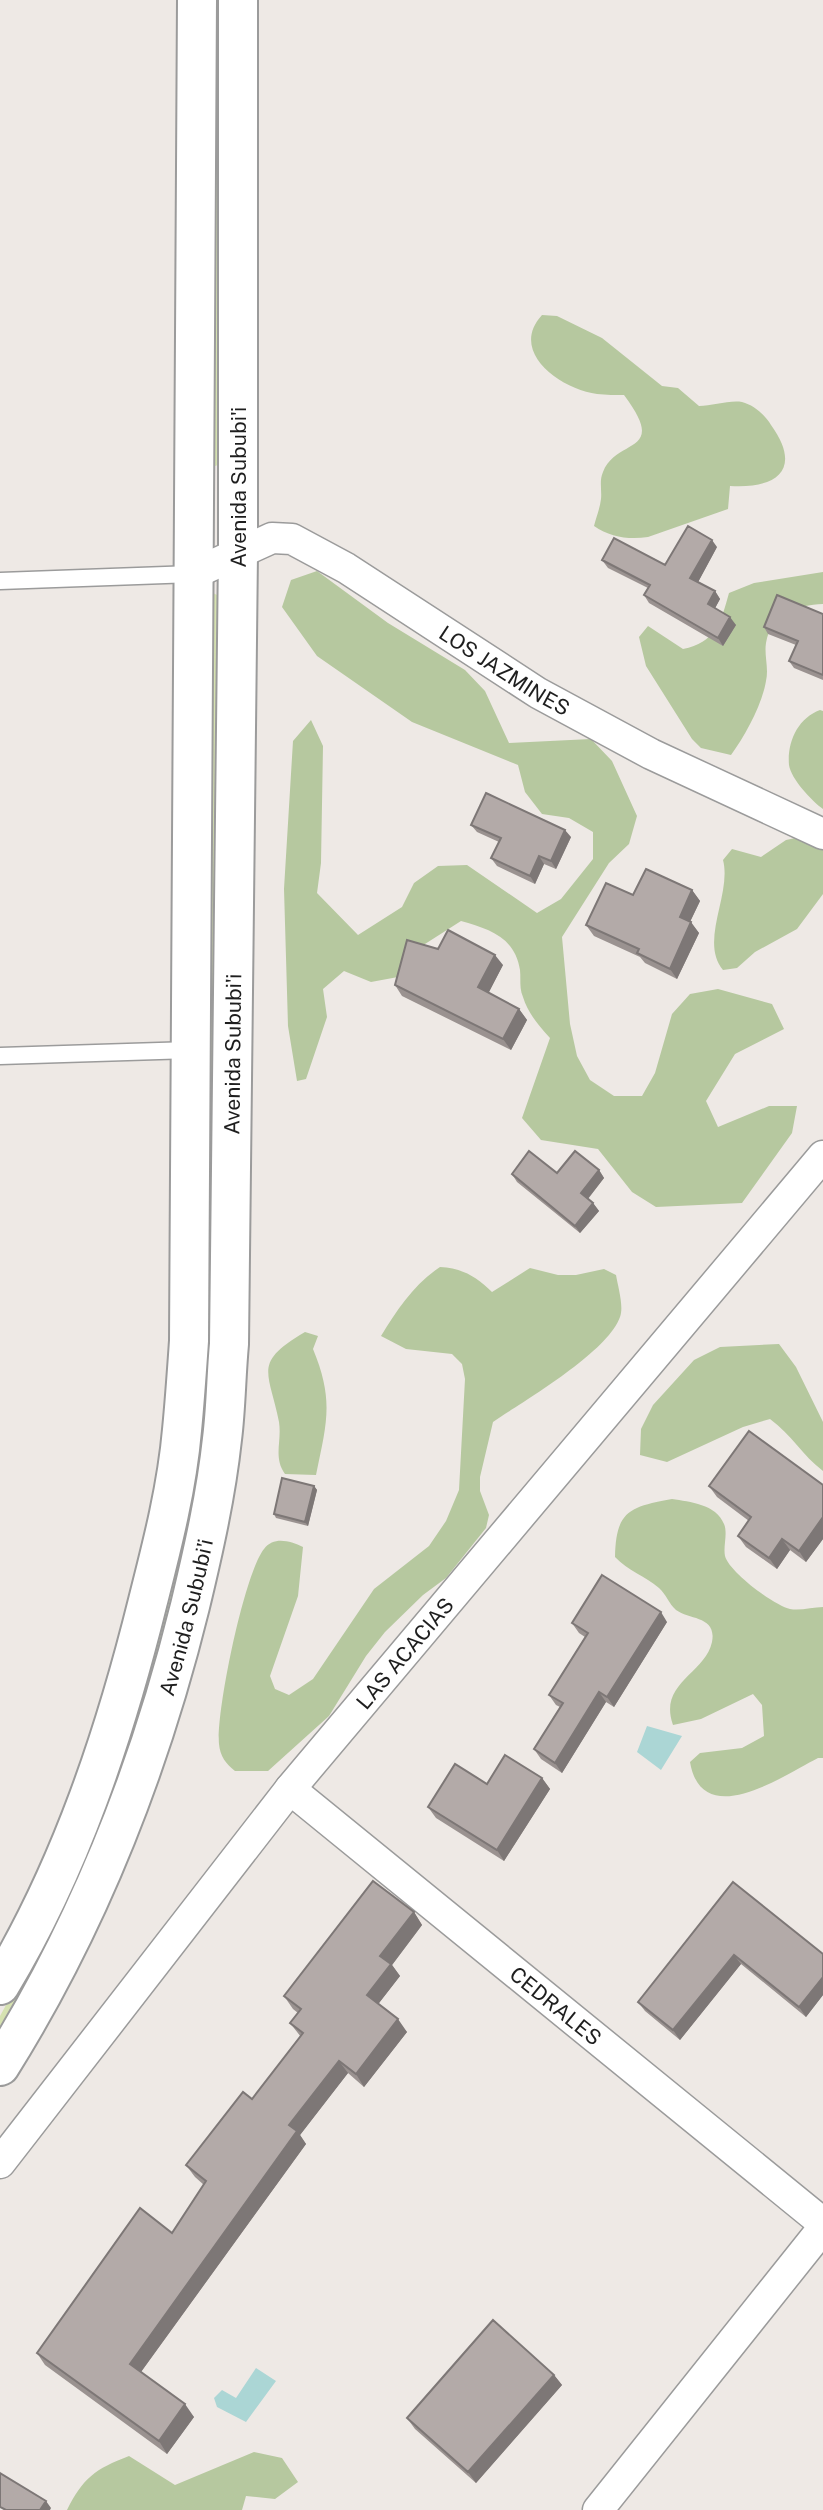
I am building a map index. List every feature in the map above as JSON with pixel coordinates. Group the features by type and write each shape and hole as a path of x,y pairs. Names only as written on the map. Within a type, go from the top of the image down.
{"street":[{"name":"Avenida Sububi'i","path":"0,1985 66,1854 97,1779 132,1665 163,1544 182,1432 189,1340 197,0"},
{"name":"Avenida Sububi'i","path":"0,2066 68,1943 134,1795 174,1670 203,1552 222,1440 229,1344 238,552 239,0"},
{"name":"LOS JAZMINES","path":"192,574 272,538 292,539 312,549 538,693 651,754 823,834"},
{"name":"LAS ACACIAS","path":"0,2163 290,1789 823,1156"},
{"name":"CEDRALES","path":"290,1789 823,2226 598,2510"}],"lane":[{"path":"0,580 192,574"},
{"path":"0,1056 191,1050"}],"green space":[{"path":"211,0 220,0 218,465 212,467"},
{"path":"542,315 557,316 602,338 662,386 678,388 699,406 742,402 755,408 769,421 780,440 785,454 780,473 761,484 730,486 728,509 648,537 620,537 594,526 603,472 610,461 636,443 641,437 642,427 624,395 583,391 555,377 543,366 535,355 531,342 533,329"},
{"path":"317,571 388,623 465,670 485,691 509,743 591,739 612,761 637,816 629,844 609,863 562,937 570,1024 577,1056 590,1080 614,1096 642,1096 655,1073 672,1014 690,994 718,989 772,1004 784,1029 735,1054 706,1101 718,1127 769,1106 797,1106 792,1133 742,1203 656,1207 632,1192 598,1149 541,1140 522,1118 550,1038 525,1003 517,959 507,942 491,931 461,921 414,951 398,977 371,982 344,971 323,989 327,1017 306,1079 297,1081 288,1026 284,889 293,741 311,720 323,746 321,863 317,893 358,935 402,907 414,883 438,866 467,865 537,913 561,899 593,859 593,832 569,818 542,814 525,792 518,765 412,722 317,656 282,607 291,580"},
{"path":"823,572 823,604 795,609 773,624 766,643 767,671 761,700 731,755 701,748 692,739 646,666 639,637 648,626 683,649 694,646 703,642 715,630 729,593 754,583"},
{"path":"211,592 217,595 212,1343 204,1438 186,1549 155,1677 89,1866 0,2034 0,2016 16,1987 177,1547"},
{"path":"820,710 823,711 823,809 798,783 789,765 790,748 796,732 806,719"},
{"path":"800,837 823,848 823,894 797,929 755,952 737,968 723,970 716,958 714,945 725,873 723,860 732,849 761,857 786,840"},
{"path":"440,1267 469,1274 492,1292 530,1268 558,1275 576,1275 604,1269 616,1275 621,1302 620,1317 612,1331 583,1360 493,1422 480,1477 480,1491 489,1515 486,1528 446,1578 423,1595 385,1632 366,1656 329,1716 268,1771 235,1771 224,1759 219,1744 222,1704 240,1613 256,1563 264,1549 277,1541 303,1547 298,1596 270,1676 275,1689 289,1695 313,1679 374,1589 429,1546 446,1521 459,1490 465,1379 462,1364 452,1354 406,1349 381,1336 414,1289"},
{"path":"305,1332 318,1336 313,1349 326,1397 325,1425 316,1475 285,1474 281,1468 280,1429 268,1369 277,1352"},
{"path":"779,1344 796,1367 823,1422 823,1471 770,1419 743,1427 667,1462 640,1455 641,1429 653,1405 694,1360 720,1347"},
{"path":"672,1499 702,1505 720,1517 725,1528 725,1556 728,1563 764,1595 790,1609 823,1607 823,1758 745,1793 727,1796 710,1793 698,1783 690,1762 700,1753 742,1748 764,1736 762,1705 753,1694 701,1719 673,1725 670,1711 672,1699 684,1680 708,1653 712,1642 710,1627 701,1620 676,1610 659,1588 615,1557 618,1530 628,1514 645,1505"},
{"path":"254,2452 282,2458 298,2482 275,2499 246,2496 242,2510 67,2510 91,2476 107,2465 129,2456 175,2485"}],"water":[{"path":"647,1726 682,1736 661,1770 637,1752"},
{"path":"256,2368 276,2381 246,2422 217,2407 214,2398 222,2390 236,2398"}],"building":[{"path":"688,526 712,540 690,578 715,591 708,604 730,617 718,638 644,595 650,585 602,560 614,538 665,565"},
{"path":"777,595 823,614 823,675 789,661 798,641 764,627"},
{"path":"486,793 565,830 551,861 539,856 530,876 491,858 501,838 471,825"},
{"path":"646,869 692,890 680,917 691,922 670,969 637,953 639,949 586,925 606,883 633,895"},
{"path":"448,930 495,955 478,987 519,1009 503,1039 395,985 407,940 438,949"},
{"path":"529,1151 557,1173 575,1151 599,1170 581,1193 593,1203 575,1226 512,1174"},
{"path":"749,1431 823,1485 823,1517 799,1551 782,1539 769,1558 738,1536 751,1517 709,1486"},
{"path":"282,1478 314,1486 305,1522 274,1514"},
{"path":"602,1575 661,1612 607,1697 599,1692 555,1763 534,1749 563,1703 549,1695 588,1633 572,1623"},
{"path":"505,1755 542,1778 497,1850 428,1807 455,1764 487,1784"},
{"path":"373,1881 414,1912 380,1956 391,1964 367,1995 398,2019 356,2074 339,2061 289,2125 297,2131 130,2364 185,2404 159,2441 37,2353 140,2208 172,2233 206,2181 186,2165 243,2092 252,2099 303,2033 290,2023 301,2009 284,1996"},
{"path":"733,1882 823,1954 823,1977 799,2007 734,1955 673,2030 638,2002"},
{"path":"493,2320 554,2375 468,2472 407,2418"},
{"path":"0,2473 46,2501 40,2510 6,2510 0,2507"}]}
